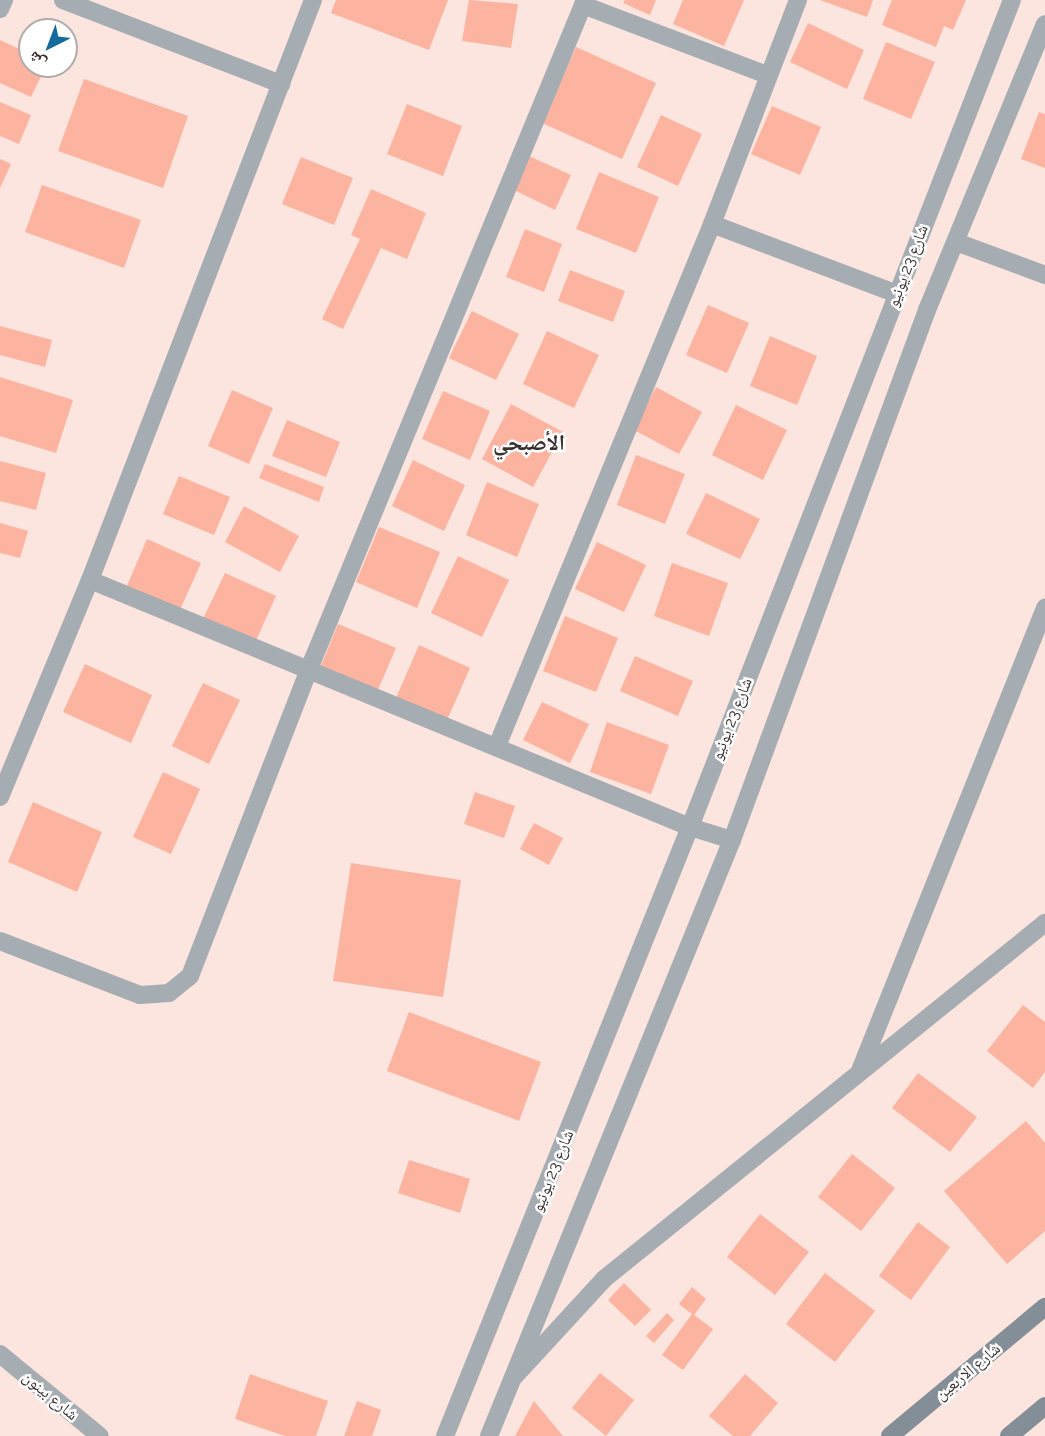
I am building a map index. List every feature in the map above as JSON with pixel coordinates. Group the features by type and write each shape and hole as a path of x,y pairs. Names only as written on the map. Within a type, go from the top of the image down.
{"main road":[{"name":"شارع الاربعين","path":"890,1436 1045,1307"},
{"path":"1009,1436 1045,1406"}],"street":[{"path":"0,9 4,0"},
{"path":"63,0 281,84"},
{"path":"0,798 90,580 313,0"},
{"path":"497,746 712,224 767,75 798,0"},
{"name":"شارع 23 يونيو","path":"445,1436 690,827 1012,0"},
{"path":"0,940 140,995 169,993 190,976 309,669 584,3 767,75"},
{"name":"شارع 23 يونيو","path":"489,1436 509,1382 732,840 927,310 1045,24"},
{"path":"712,224 897,294"},
{"path":"956,242 1045,275"},
{"path":"90,580 690,827 732,840"},
{"path":"861,1070 1045,606"},
{"path":"509,1382 604,1279 1045,923"},
{"name":"شارع بينون","path":"0,1354 100,1436"}],"building":[{"path":"336,0 448,0 429,50 331,13"},
{"path":"469,0 518,4 511,48 462,41"},
{"path":"625,0 656,0 650,15 623,3"},
{"path":"683,0 744,0 724,46 673,24"},
{"path":"820,0 873,0 867,17"},
{"path":"892,0 966,0 953,30 944,26 936,47 882,25"},
{"path":"808,23 864,50 847,89 790,62"},
{"path":"0,40 18,48 18,78 40,78 31,97 0,83"},
{"path":"886,42 935,62 911,119 863,99"},
{"path":"576,47 656,83 622,159 542,123"},
{"path":"84,79 188,116 163,188 58,151"},
{"path":"0,102 31,115 19,144 0,136"},
{"path":"407,104 462,126 443,176 387,154"},
{"path":"772,106 821,127 800,175 751,154"},
{"path":"1039,112 1045,114 1045,168 1021,159"},
{"path":"661,115 702,134 678,186 637,167"},
{"path":"529,156 571,175 555,210 514,190"},
{"path":"301,157 353,178 334,225 282,204"},
{"path":"0,159 11,164 0,188"},
{"path":"599,172 659,197 636,253 576,229"},
{"path":"42,185 141,220 124,268 25,232"},
{"path":"371,189 426,213 407,259 381,248 343,329 322,319 360,239 351,235"},
{"path":"525,229 562,244 544,292 506,277"},
{"path":"570,270 625,291 613,322 558,301"},
{"path":"708,305 749,323 727,373 686,355"},
{"path":"472,311 519,334 496,380 449,358"},
{"path":"0,326 52,340 45,367 0,355"},
{"path":"547,331 599,355 574,408 523,384"},
{"path":"770,336 817,356 797,405 750,386"},
{"path":"0,377 73,400 56,453 0,436"},
{"path":"656,387 702,412 679,454 634,430"},
{"path":"232,390 273,408 249,464 208,446"},
{"path":"443,391 490,411 470,460 422,439"},
{"path":"511,404 563,432 533,487 482,459"},
{"path":"736,405 787,430 763,480 712,455"},
{"path":"287,420 340,442 326,477 272,456"},
{"path":"636,455 685,474 665,524 617,505"},
{"path":"413,460 465,485 444,531 392,506"},
{"path":"0,461 46,473 36,510 0,501"},
{"path":"265,464 324,487 319,502 259,478"},
{"path":"179,476 230,497 214,535 163,514"},
{"path":"487,482 539,504 517,557 466,535"},
{"path":"706,493 760,519 740,559 686,534"},
{"path":"244,506 299,536 280,572 225,542"},
{"path":"0,523 28,531 20,558 0,553"},
{"path":"379,527 440,552 417,608 356,582"},
{"path":"147,539 201,563 179,612 126,588"},
{"path":"597,542 646,565 624,612 575,589"},
{"path":"458,556 509,580 482,637 431,613"},
{"path":"672,563 728,583 709,636 654,616"},
{"path":"225,573 276,596 254,645 202,621"},
{"path":"565,616 618,638 596,692 543,671"},
{"path":"338,624 396,648 377,692 320,668"},
{"path":"419,645 470,668 447,720 396,698"},
{"path":"635,656 693,681 678,716 620,691"},
{"path":"85,664 152,695 131,743 63,712"},
{"path":"203,683 240,700 209,764 172,746"},
{"path":"542,702 589,724 570,763 523,740"},
{"path":"607,722 669,745 651,794 590,772"},
{"path":"163,772 200,789 171,854 133,837"},
{"path":"475,792 515,806 504,838 464,824"},
{"path":"33,802 102,832 77,892 8,862"},
{"path":"534,823 563,838 549,865 520,849"},
{"path":"351,863 461,880 443,997 333,981"},
{"path":"1023,1005 1045,1022 1045,1072 1033,1088 987,1051"},
{"path":"409,1012 541,1062 519,1121 387,1071"},
{"path":"918,1073 977,1117 950,1152 892,1108"},
{"path":"1026,1121 1045,1143 1045,1231 1007,1264 944,1191"},
{"path":"852,1154 895,1188 861,1231 818,1197"},
{"path":"409,1160 470,1179 460,1213 398,1193"},
{"path":"760,1214 809,1252 775,1295 727,1257"},
{"path":"918,1222 950,1247 911,1300 879,1276"},
{"path":"825,1273 875,1311 835,1362 786,1324"},
{"path":"624,1283 651,1310 635,1326 608,1300"},
{"path":"692,1287 706,1299 694,1315 713,1329 683,1370 662,1355 692,1314 679,1304"},
{"path":"667,1313 674,1320 654,1343 646,1336"},
{"path":"600,1373 634,1400 606,1436 572,1408"},
{"path":"250,1374 328,1401 316,1436 285,1436 235,1419"},
{"path":"745,1374 778,1403 750,1436 733,1436 709,1416"},
{"path":"357,1401 381,1410 372,1436 344,1436"},
{"path":"534,1401 563,1436 515,1436"}],"district":[{"name":"الأصبحي","path":"529,443"}]}
